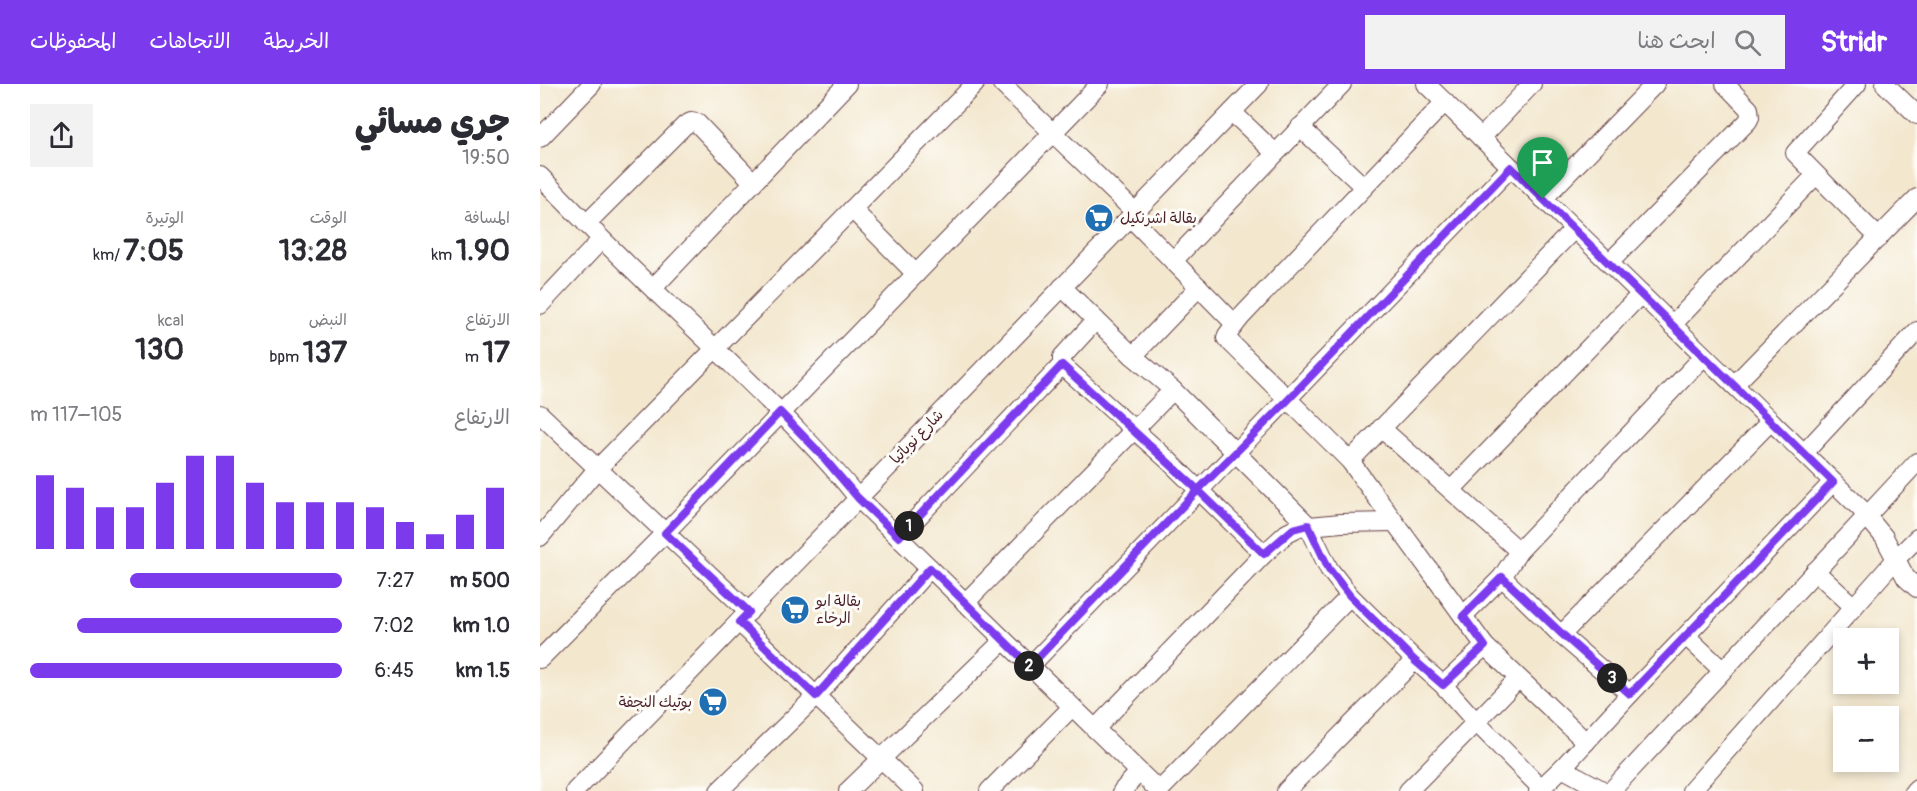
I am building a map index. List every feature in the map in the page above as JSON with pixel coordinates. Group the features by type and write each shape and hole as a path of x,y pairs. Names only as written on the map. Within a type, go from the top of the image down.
{"street":[{"path":"540,138 592,84"},
{"path":"652,288 847,84"},
{"path":"540,537 597,469 975,84"},
{"path":"1002,84 1132,214 1173,261 1235,324"},
{"path":"540,659 1100,84"},
{"name":"شارع نوباتيا","path":"575,791 1259,84"},
{"path":"1173,261 1342,84"},
{"path":"1426,84 1867,516 1884,537 1906,578 1917,588"},
{"path":"1481,138 1532,84"},
{"path":"1543,199 1655,84"},
{"path":"1609,263 1750,117 1749,109 1725,84"},
{"path":"1857,84 1795,153 1797,158 1879,238"},
{"path":"1886,84 1917,115"},
{"path":"1444,102 1235,324 1227,334 1228,341 1350,462 1485,646 1586,742"},
{"path":"1232,112 1275,153"},
{"path":"586,224 685,125 691,122 697,123 753,182"},
{"path":"1300,127 1364,187"},
{"path":"1030,666 1511,167"},
{"path":"540,176 601,240 780,412 818,451 858,498 1159,791 1350,596"},
{"path":"1672,325 1815,176"},
{"path":"1734,385 1917,198"},
{"path":"852,209 915,274"},
{"path":"1350,462 1574,229"},
{"path":"540,306 601,240"},
{"path":"1062,287 1133,356 1173,390 1308,525 1329,569 1350,596 1414,660 1443,685 1540,789 1833,482"},
{"path":"1133,356 1199,287"},
{"path":"1451,490 1641,294"},
{"path":"899,537 1062,365 1062,357 1096,320"},
{"path":"1804,453 1917,331"},
{"path":"1463,616 1502,577 1519,551 1704,356"},
{"path":"1062,365 1135,430 1264,554"},
{"path":"965,603 1173,390"},
{"path":"540,414 665,533 816,696 915,791"},
{"path":"1562,634 1771,421"},
{"path":"1381,428 1519,551"},
{"path":"1611,791 1917,462"},
{"path":"1095,729 1264,554 1293,529 1308,525 1369,521 1394,522"},
{"path":"1691,791 1917,538"},
{"path":"719,791 816,696 930,568"},
{"path":"1815,571 1854,607"},
{"path":"1502,577 1630,694"},
{"path":"1686,636 1722,670"},
{"path":"848,791 1003,641"},
{"path":"1443,685 1485,646"},
{"path":"1286,791 1414,660"},
{"path":"1408,791 1518,679"},
{"path":"990,791 1072,707"},
{"path":"1562,768 1604,791"},
{"path":"1122,791 1139,772"},
{"path":"1914,791 1917,788"}],"place":[{"name":"بقالة اشرنكيل","path":"1099,218"},
{"name":"بقالة ابو الرخاء","path":"795,610"},
{"name":"بوتيك النجفة","path":"713,702"}],"route":[{"path":"1543,199 1511,167 1288,400 1198,490 1062,365 899,537 858,498 818,451 780,412 665,533 749,612 739,622 816,696 930,568 1030,666 1198,490 1264,554 1293,529 1308,525 1329,569 1350,596 1414,660 1443,685 1485,646 1463,616 1502,577 1630,694 1833,482 1543,199"}]}
